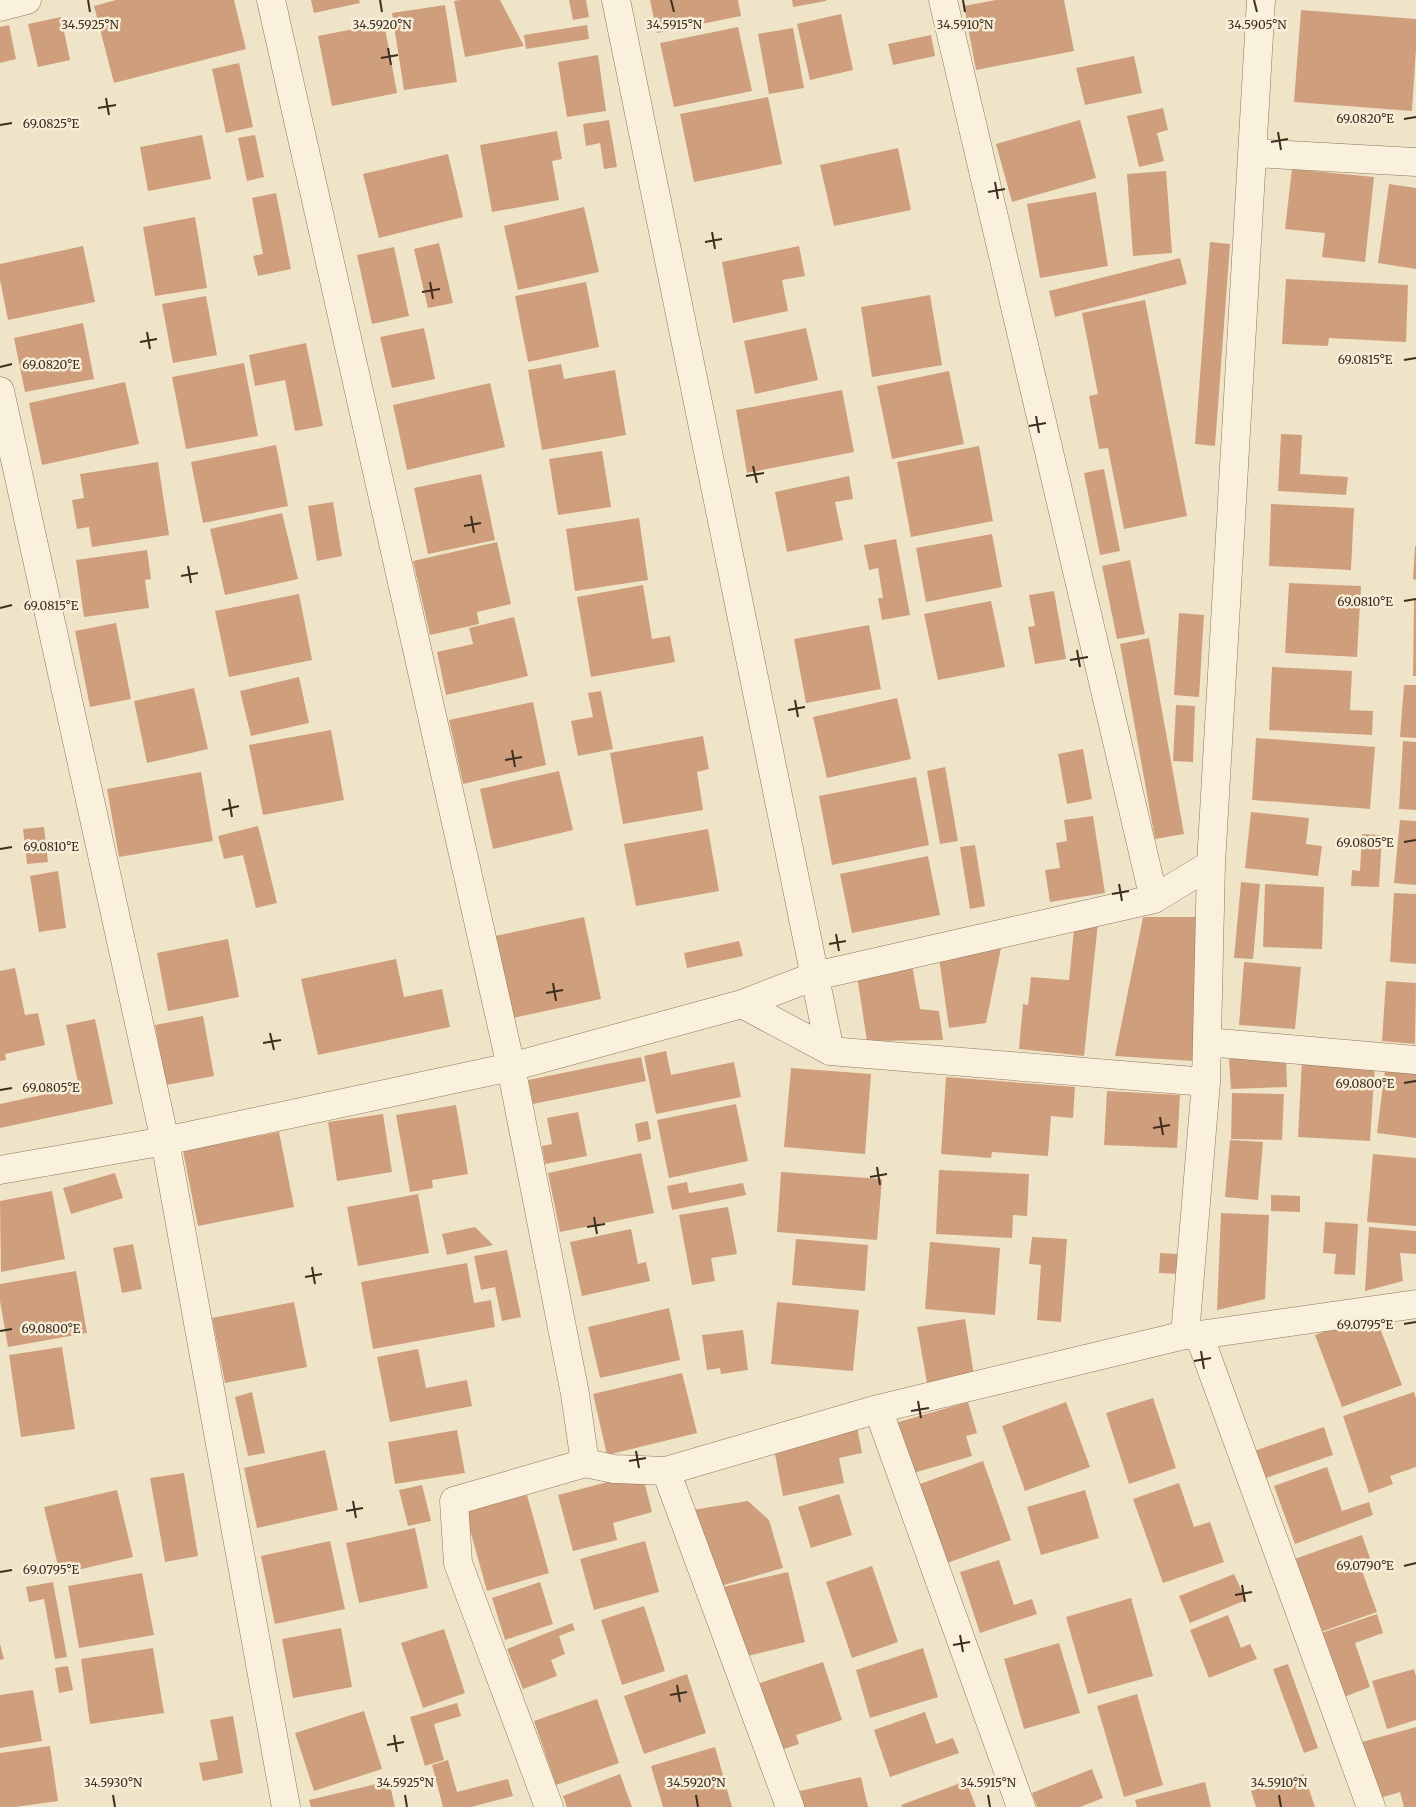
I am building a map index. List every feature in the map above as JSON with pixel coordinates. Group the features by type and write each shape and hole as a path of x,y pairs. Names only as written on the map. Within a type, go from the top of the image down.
{"street":[{"path":"0,7 28,0"},
{"path":"271,0 511,1067 575,1394 585,1463"},
{"path":"616,0 830,1052"},
{"path":"943,0 1154,899"},
{"path":"1261,0 1211,864 1206,1082 1192,1335 1371,1807"},
{"path":"1252,153 1416,162"},
{"path":"0,391 165,1141 286,1807"},
{"path":"0,1170 165,1141 511,1067 742,1004 815,976 1154,899 1211,864"},
{"path":"742,1004 830,1052 1206,1082"},
{"path":"1207,1042 1416,1060"},
{"path":"549,1807 458,1562 454,1501 585,1463 614,1470 666,1471 878,1410 1192,1335 1415,1307"},
{"path":"878,1410 1021,1807"},
{"path":"666,1471 790,1807"}],"building":[{"path":"116,0 234,0 246,49 114,83 94,6"},
{"path":"311,0 359,0 360,3 314,13"},
{"path":"500,0 524,46 465,57 454,1"},
{"path":"569,0 586,0 589,17 573,20"},
{"path":"650,0 738,0 741,16 657,33"},
{"path":"792,0 826,0 826,1 793,7"},
{"path":"996,0 1064,0 1074,51 976,70 964,6"},
{"path":"445,5 457,82 404,90 392,13"},
{"path":"1301,10 1416,19 1412,111 1294,102"},
{"path":"841,14 853,70 810,80 797,24"},
{"path":"61,17 70,60 38,67 28,24"},
{"path":"384,23 397,93 332,106 318,36"},
{"path":"9,25 16,59 0,63 0,27"},
{"path":"587,25 589,39 526,49 524,35"},
{"path":"738,27 752,91 674,107 660,43"},
{"path":"793,28 804,88 769,94 758,34"},
{"path":"931,35 935,56 893,65 888,44"},
{"path":"598,55 606,111 567,117 558,62"},
{"path":"1134,56 1142,93 1085,105 1076,68"},
{"path":"239,63 253,127 226,133 212,69"},
{"path":"768,97 782,164 694,182 680,114"},
{"path":"1163,108 1168,130 1157,133 1164,161 1139,167 1127,116"},
{"path":"609,120 617,167 604,169 600,143 586,146 583,124"},
{"path":"1080,120 1096,178 1012,202 996,144"},
{"path":"557,131 562,159 552,161 559,200 492,212 480,145"},
{"path":"202,135 211,179 148,191 140,147"},
{"path":"255,135 264,177 247,181 238,138"},
{"path":"898,148 911,210 834,226 820,165"},
{"path":"448,154 463,217 379,238 363,174"},
{"path":"1292,169 1374,177 1365,262 1322,257 1325,233 1285,229"},
{"path":"1166,171 1172,253 1133,256 1127,174"},
{"path":"1389,184 1416,188 1416,269 1378,263"},
{"path":"1096,192 1108,266 1040,278 1027,204"},
{"path":"276,193 291,269 258,276 253,256 263,254 252,198"},
{"path":"584,207 599,272 518,290 504,226"},
{"path":"195,217 207,288 155,296 143,227"},
{"path":"1210,242 1230,244 1215,446 1195,444"},
{"path":"439,243 453,303 428,308 414,249"},
{"path":"83,246 95,302 8,320 0,280 0,264"},
{"path":"799,246 805,276 782,280 788,311 733,323 722,262"},
{"path":"394,247 409,316 372,324 357,255"},
{"path":"1180,258 1187,284 1055,317 1049,291"},
{"path":"1286,279 1408,285 1406,342 1329,338 1328,346 1282,344"},
{"path":"586,282 599,347 528,362 515,296"},
{"path":"930,295 942,365 872,377 861,307"},
{"path":"206,296 217,355 173,363 162,304"},
{"path":"1145,300 1187,516 1124,529 1108,448 1099,449 1089,396 1098,394 1082,313"},
{"path":"83,323 94,379 25,392 14,338"},
{"path":"424,328 435,379 392,388 380,337"},
{"path":"806,328 818,380 755,394 744,341"},
{"path":"306,343 323,426 295,431 285,380 255,386 249,355"},
{"path":"244,363 258,436 186,449 172,377"},
{"path":"561,364 564,379 615,370 626,435 542,450 528,370"},
{"path":"949,371 964,444 892,459 877,386"},
{"path":"125,382 139,444 42,465 29,403"},
{"path":"490,383 505,447 407,470 393,405"},
{"path":"842,390 854,452 747,473 736,410"},
{"path":"1281,434 1302,435 1300,474 1348,477 1346,495 1278,491"},
{"path":"276,445 288,506 203,523 191,462"},
{"path":"979,446 993,521 911,537 897,462"},
{"path":"602,451 611,507 558,515 549,459"},
{"path":"158,462 169,535 92,547 89,527 77,529 72,500 84,498 80,474"},
{"path":"1104,469 1120,551 1100,555 1084,473"},
{"path":"481,474 495,540 428,554 414,488"},
{"path":"849,476 853,499 835,502 843,540 787,552 775,492"},
{"path":"333,502 342,556 317,561 308,506"},
{"path":"1271,504 1354,508 1351,570 1269,566"},
{"path":"282,513 298,579 225,595 210,529"},
{"path":"639,518 648,580 575,591 566,529"},
{"path":"992,534 1002,587 926,602 916,548"},
{"path":"896,539 910,615 882,620 878,598 883,598 878,568 869,570 864,545"},
{"path":"497,542 511,604 477,612 479,624 430,635 413,561"},
{"path":"1416,546 1416,580 1413,579"},
{"path":"147,550 151,579 145,580 149,608 84,617 76,560"},
{"path":"1130,560 1145,634 1117,639 1102,566"},
{"path":"1289,583 1361,586 1357,657 1285,653"},
{"path":"643,585 652,639 670,636 675,662 591,677 577,597"},
{"path":"1054,591 1066,659 1035,664 1028,627 1035,626 1029,595"},
{"path":"299,594 312,660 229,677 215,611"},
{"path":"1414,599 1416,599 1416,676 1413,676"},
{"path":"991,601 1005,667 938,680 924,614"},
{"path":"1179,613 1204,615 1199,697 1174,695"},
{"path":"514,617 528,676 446,695 437,652 473,644 469,628"},
{"path":"116,623 131,699 90,707 75,631"},
{"path":"869,625 881,689 806,703 794,639"},
{"path":"1149,638 1184,834 1155,839 1120,644"},
{"path":"1272,667 1352,671 1350,710 1373,711 1372,735 1269,730"},
{"path":"299,677 309,723 251,736 240,691"},
{"path":"1404,685 1416,685 1416,738 1400,737"},
{"path":"194,688 208,749 147,763 134,701"},
{"path":"601,691 613,749 578,756 571,721 593,717 588,693"},
{"path":"897,698 911,759 827,778 813,717"},
{"path":"533,702 546,765 463,784 449,720"},
{"path":"1176,705 1195,706 1193,762 1173,761"},
{"path":"331,730 344,800 263,815 249,745"},
{"path":"703,736 709,769 697,772 703,810 623,824 610,753"},
{"path":"1256,738 1375,747 1370,809 1252,800"},
{"path":"1403,741 1416,742 1416,810 1399,809"},
{"path":"1083,749 1092,799 1067,804 1058,754"},
{"path":"945,767 958,841 940,844 927,771"},
{"path":"559,771 573,830 493,849 480,789"},
{"path":"201,772 213,841 119,857 107,789"},
{"path":"916,777 929,845 832,865 819,796"},
{"path":"1251,812 1309,818 1306,844 1322,846 1318,876 1245,868"},
{"path":"1093,816 1105,893 1050,902 1045,870 1060,868 1056,843 1067,841 1064,820"},
{"path":"1400,820 1416,821 1416,885 1394,883"},
{"path":"258,826 277,903 256,908 243,855 224,859 218,836"},
{"path":"44,827 48,862 27,864 23,829"},
{"path":"708,829 719,891 636,906 624,844"},
{"path":"1362,834 1382,835 1379,887 1351,886 1352,870 1360,871"},
{"path":"975,845 985,906 970,909 960,847"},
{"path":"928,856 940,915 852,933 840,874"},
{"path":"58,871 66,928 39,932 30,876"},
{"path":"1241,882 1260,884 1253,959 1234,958"},
{"path":"1265,884 1324,887 1322,949 1263,947"},
{"path":"1394,893 1416,894 1416,964 1390,962"},
{"path":"584,917 601,999 513,1018 495,936"},
{"path":"1143,917 1202,917 1194,1061 1115,1056"},
{"path":"1075,920 1098,923 1084,1056 1019,1049 1023,1004 1028,1005 1031,977 1069,980"},
{"path":"228,939 239,997 168,1011 157,953"},
{"path":"739,941 743,956 687,968 684,953"},
{"path":"1002,943 986,1023 949,1028 938,951"},
{"path":"396,959 404,997 442,989 450,1027 318,1055 301,979"},
{"path":"1244,962 1301,967 1295,1029 1239,1025"},
{"path":"912,965 920,1009 939,1011 943,1040 867,1041 857,976"},
{"path":"15,968 25,1015 38,1013 45,1045 5,1054 6,1060 0,1061 0,971"},
{"path":"1386,981 1416,983 1415,1044 1382,1041"},
{"path":"203,1016 214,1076 166,1085 155,1025"},
{"path":"95,1019 113,1104 0,1128 0,1104 79,1087 66,1025"},
{"path":"666,1051 671,1075 734,1062 741,1097 656,1114 644,1056"},
{"path":"1286,1056 1287,1087 1231,1089 1229,1059"},
{"path":"641,1057 646,1081 533,1104 528,1080"},
{"path":"1302,1059 1375,1064 1370,1141 1298,1137"},
{"path":"1386,1062 1416,1066 1416,1138 1377,1133"},
{"path":"791,1068 871,1074 865,1154 784,1147"},
{"path":"946,1077 1075,1087 1073,1118 1051,1116 1048,1156 992,1152 991,1158 941,1154"},
{"path":"1107,1091 1180,1095 1177,1148 1104,1145"},
{"path":"1232,1093 1284,1094 1282,1140 1231,1139"},
{"path":"736,1104 748,1161 669,1178 657,1120"},
{"path":"456,1105 468,1174 432,1180 433,1188 410,1192 396,1115"},
{"path":"578,1112 587,1156 545,1164 542,1146 552,1144 547,1118"},
{"path":"383,1114 392,1172 337,1181 328,1122"},
{"path":"648,1121 651,1139 638,1142 635,1124"},
{"path":"279,1132 294,1207 198,1226 183,1151"},
{"path":"1230,1140 1263,1142 1258,1200 1225,1197"},
{"path":"641,1153 654,1213 560,1232 548,1173"},
{"path":"1373,1154 1416,1158 1416,1226 1367,1222"},
{"path":"939,1170 1029,1174 1027,1216 1013,1215 1012,1238 936,1234"},
{"path":"781,1172 882,1179 877,1240 777,1232"},
{"path":"115,1173 123,1198 71,1214 63,1188"},
{"path":"687,1182 689,1193 743,1183 746,1195 672,1210 667,1186"},
{"path":"52,1191 65,1259 1,1272 0,1201"},
{"path":"418,1194 429,1253 358,1266 347,1207"},
{"path":"1271,1195 1300,1196 1300,1212 1271,1211"},
{"path":"728,1207 737,1254 711,1258 715,1281 692,1285 679,1215"},
{"path":"1221,1213 1269,1215 1265,1299 1217,1310"},
{"path":"1325,1222 1358,1224 1355,1275 1334,1274 1336,1254 1323,1253"},
{"path":"475,1227 493,1245 447,1255 442,1234"},
{"path":"1369,1227 1416,1231 1416,1254 1400,1253 1403,1281 1365,1291"},
{"path":"631,1229 638,1264 646,1262 650,1281 582,1296 570,1242"},
{"path":"1032,1237 1067,1239 1061,1322 1037,1320 1041,1265 1029,1264"},
{"path":"796,1239 868,1245 865,1291 792,1285"},
{"path":"930,1242 1000,1248 995,1315 925,1309"},
{"path":"133,1244 142,1289 122,1293 113,1248"},
{"path":"507,1250 521,1317 502,1321 495,1287 481,1290 474,1256"},
{"path":"1160,1253 1178,1254 1178,1274 1159,1273"},
{"path":"467,1263 474,1303 491,1300 495,1327 373,1349 361,1282"},
{"path":"76,1271 87,1333 8,1347 0,1301 0,1284"},
{"path":"294,1302 307,1367 225,1383 212,1318"},
{"path":"777,1302 859,1310 853,1371 771,1364"},
{"path":"669,1308 680,1360 600,1378 588,1327"},
{"path":"1374,1313 1402,1385 1342,1407 1315,1335"},
{"path":"965,1319 974,1375 927,1383 917,1327"},
{"path":"743,1330 748,1370 721,1374 720,1368 707,1370 702,1335"},
{"path":"62,1347 75,1429 21,1437 9,1355"},
{"path":"418,1349 426,1388 467,1380 472,1406 390,1422 377,1357"},
{"path":"682,1373 697,1433 607,1455 593,1394"},
{"path":"252,1392 265,1453 248,1456 235,1397"},
{"path":"1414,1392 1416,1399 1416,1467 1390,1476 1393,1484 1369,1493 1343,1416"},
{"path":"1153,1398 1176,1468 1129,1484 1106,1413"},
{"path":"968,1402 977,1433 966,1436 972,1456 910,1474 895,1423"},
{"path":"1066,1402 1090,1467 1025,1491 1002,1426"},
{"path":"857,1427 862,1453 839,1458 844,1483 783,1496 773,1444"},
{"path":"1324,1427 1333,1455 1263,1479 1254,1451"},
{"path":"457,1430 465,1473 395,1484 388,1442"},
{"path":"325,1450 338,1510 257,1528 244,1468"},
{"path":"983,1461 1011,1540 947,1563 920,1484"},
{"path":"1327,1467 1342,1511 1369,1502 1373,1515 1295,1544 1274,1486"},
{"path":"184,1473 198,1556 165,1562 150,1478"},
{"path":"642,1473 652,1512 613,1523 617,1540 573,1551 558,1495"},
{"path":"1179,1483 1194,1527 1210,1522 1224,1562 1163,1583 1133,1499"},
{"path":"422,1485 431,1521 408,1526 399,1490"},
{"path":"117,1490 133,1557 60,1574 44,1507"},
{"path":"1085,1490 1099,1538 1041,1555 1027,1507"},
{"path":"839,1494 852,1535 811,1548 798,1507"},
{"path":"527,1495 549,1573 487,1591 465,1512"},
{"path":"748,1501 769,1520 783,1568 714,1588 692,1510"},
{"path":"415,1528 428,1588 359,1603 346,1543"},
{"path":"1362,1535 1373,1567 1362,1571 1377,1612 1315,1634 1289,1561"},
{"path":"330,1541 345,1609 275,1624 261,1556"},
{"path":"645,1541 659,1592 594,1610 580,1559"},
{"path":"999,1560 1014,1605 1032,1599 1037,1614 980,1633 960,1572"},
{"path":"872,1566 898,1642 852,1658 826,1582"},
{"path":"788,1572 805,1642 740,1658 723,1587"},
{"path":"142,1573 154,1635 79,1648 68,1586"},
{"path":"1234,1574 1246,1600 1190,1623 1179,1596"},
{"path":"53,1582 67,1657 55,1659 44,1599 29,1602 26,1587"},
{"path":"540,1582 553,1624 505,1640 492,1598"},
{"path":"1131,1598 1153,1676 1088,1694 1066,1617"},
{"path":"644,1606 665,1671 622,1685 601,1620"},
{"path":"1377,1614 1383,1633 1355,1643 1370,1687 1344,1697 1321,1633"},
{"path":"1228,1615 1241,1648 1250,1644 1257,1659 1209,1678 1190,1630"},
{"path":"572,1623 575,1630 559,1636 565,1654 551,1660 557,1676 523,1689 507,1649"},
{"path":"341,1628 352,1687 293,1698 282,1639"},
{"path":"444,1629 465,1693 423,1708 401,1643"},
{"path":"1059,1643 1080,1713 1024,1729 1004,1659"},
{"path":"0,1644 4,1659 0,1660"},
{"path":"153,1648 164,1713 90,1724 81,1659"},
{"path":"923,1648 938,1697 870,1718 856,1670"},
{"path":"823,1662 842,1720 796,1735 799,1744 772,1753 751,1686"},
{"path":"1288,1664 1318,1748 1304,1753 1273,1669"},
{"path":"68,1666 73,1690 59,1693 55,1668"},
{"path":"1414,1669 1416,1676 1416,1720 1387,1729 1372,1681"},
{"path":"687,1674 706,1733 644,1754 624,1696"},
{"path":"33,1690 42,1741 0,1748 0,1695"},
{"path":"1137,1694 1163,1785 1124,1797 1097,1706"},
{"path":"597,1699 619,1763 556,1785 534,1721"},
{"path":"457,1703 461,1716 434,1724 444,1760 425,1766 410,1717"},
{"path":"364,1711 382,1769 314,1791 295,1733"},
{"path":"925,1712 936,1744 953,1738 959,1753 890,1777 874,1730"},
{"path":"233,1716 243,1773 203,1781 199,1763 218,1760 210,1720"},
{"path":"1416,1727 1416,1807 1404,1807 1400,1792 1377,1799 1362,1742"},
{"path":"50,1746 58,1801 15,1807 0,1807 0,1753"},
{"path":"715,1747 732,1807 663,1807 651,1766"},
{"path":"448,1760 457,1792 508,1779 513,1796 471,1807 443,1807 432,1765"},
{"path":"1092,1769 1103,1798 1080,1807 1037,1807 1032,1793"},
{"path":"620,1774 632,1807 567,1807 563,1796"},
{"path":"1304,1774 1315,1807 1256,1807 1251,1791"},
{"path":"861,1777 868,1807 804,1807 800,1791"},
{"path":"389,1781 395,1807 311,1807 309,1800"},
{"path":"966,1781 976,1807 902,1807 901,1805"},
{"path":"1205,1782 1211,1807 1137,1807 1135,1800"}]}
